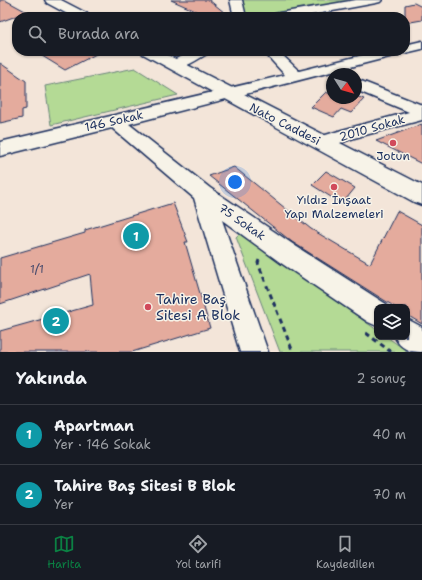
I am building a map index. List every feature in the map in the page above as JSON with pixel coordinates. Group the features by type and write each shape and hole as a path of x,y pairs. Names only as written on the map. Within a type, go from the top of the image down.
{"main road":[{"path":"51,0 74,12"},
{"name":"Nato Caddesi","path":"158,56 422,196"}],"street":[{"path":"308,12 376,0"},
{"path":"410,48 422,45"},
{"path":"175,65 192,56"},
{"path":"275,56 296,77"},
{"name":"146 Sokak","path":"339,68 379,56"},
{"name":"146 Sokak","path":"0,148 296,77 326,72"},
{"path":"362,86 422,111"},
{"name":"2010 Sokak","path":"323,143 348,134 422,114"},
{"name":"75 Sokak","path":"115,121 203,194 289,255 374,311"},
{"path":"203,194 253,352"},
{"path":"410,335 422,343"}],"path":[{"path":"264,259 259,260 258,263 293,352"},
{"path":"359,329 391,352"}],"green space":[{"path":"243,0 350,1 295,12 245,12"},
{"path":"135,68 178,95 51,125 45,86"},
{"path":"239,234 243,235 374,328 374,340 391,340 408,352 280,352 236,237"}],"building":[{"path":"0,0 5,0 27,12 12,12 12,18 0,22"},
{"path":"171,0 209,0 224,12 198,12"},
{"path":"414,3 422,7 422,20 410,22 410,12 405,12 405,5"},
{"path":"42,56 92,56 65,70"},
{"path":"0,63 26,81 26,109 22,110 22,118 0,123"},
{"path":"326,92 326,104 359,104 351,113 341,109 334,117 311,107"},
{"path":"422,124 422,164 376,141 406,130"},
{"path":"234,167 311,229 370,264 397,211 422,225 422,324 410,317 410,304 390,304 292,242 209,176"},
{"name":"Yıldız İnşaat Yapı Malzemeleri","path":"326,171 355,188 342,204 312,185"},
{"path":"173,203 188,242 185,242 210,328 132,352 0,352 0,331 93,305 90,274 0,304 0,258 85,233 85,230"}],"place":[{"name":"Jotun","path":"393,143"},
{"name":"Yıldız İnşaat Yapı Malzemeleri","path":"334,187"},
{"name":"Apartman","path":"136,236"},
{"name":"Tahire Baş Sitesi A Blok","path":"148,307"},
{"name":"Tahire Baş Sitesi B Blok","path":"56,321"}]}
